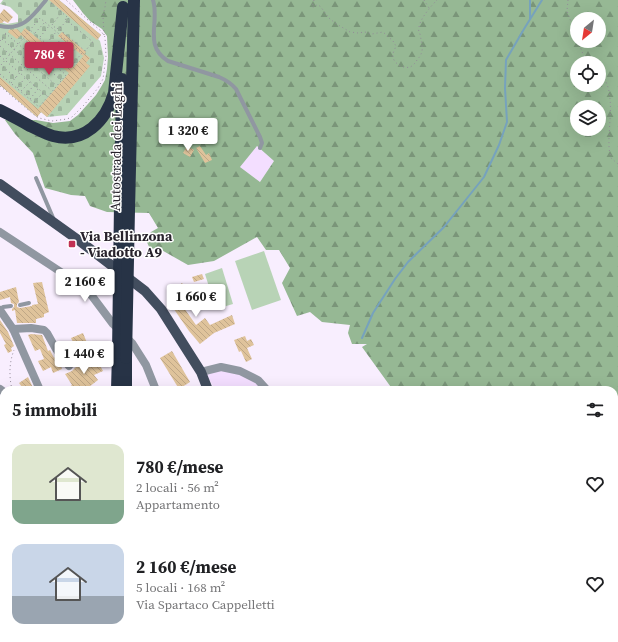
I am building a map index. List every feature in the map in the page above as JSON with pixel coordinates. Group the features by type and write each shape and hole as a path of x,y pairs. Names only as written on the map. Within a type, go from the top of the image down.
{"highway":[{"name":"Autostrada dei Laghi","path":"118,386 122,355 125,207 134,0"},
{"name":"Autostrada dei Laghi","path":"123,3 125,207"},
{"path":"0,110 40,131 56,136 74,136 83,133 96,125 105,113 114,93 123,3"},
{"name":"Autostrada dei Laghi","path":"122,355 126,386"}],"main road":[{"path":"0,184 145,290 161,309 201,372 206,386"}],"street":[{"path":"0,232 73,280 92,296 113,324 132,343 146,365 154,386"},
{"path":"1,309 13,329 38,386"},
{"path":"13,329 31,328 44,330 68,366"},
{"path":"201,372 221,368 240,371 258,380 263,386"}],"lane":[{"path":"0,26 15,27 24,23 37,12 46,0"},
{"path":"153,0 155,6 154,38 157,52 168,61 226,80 231,84 236,89 260,137 262,143 260,148"},
{"path":"36,178 56,224"},
{"path":"20,304 29,303"},
{"path":"1,309 11,306"}],"path":[{"path":"66,0 101,31 105,37"},
{"path":"0,86 38,118 52,121 72,117 84,106 103,79 106,56 103,16 106,0"},
{"path":"314,0 312,8 316,5 320,6 329,18 345,30 350,32 365,32 372,34 383,32 396,46 392,56 394,60 407,67 413,65 422,55 418,27 425,13 437,0"},
{"path":"424,0 429,8"},
{"path":"568,0 567,11 570,19"},
{"path":"59,10 62,12 67,17 65,19 93,42 86,51 58,28 57,29 52,25 62,12"},
{"path":"58,34 61,31 59,29 70,17"},
{"path":"16,78 0,65 40,18 82,53 72,65 30,30"},
{"path":"35,34 45,22"},
{"path":"40,38 49,26"},
{"path":"54,30 56,27 59,29"},
{"path":"46,43 56,32"},
{"path":"0,41 7,33 62,80"},
{"path":"53,49 63,37"},
{"path":"0,74 39,107 66,75 23,38"},
{"path":"2,39 57,86"},
{"path":"57,53 67,41"},
{"path":"62,56 72,45"},
{"path":"0,46 52,91"},
{"path":"66,60 76,48"},
{"path":"11,83 38,51"},
{"path":"0,56 48,96"},
{"path":"17,88 26,77"},
{"path":"21,92 30,81"},
{"path":"606,82 610,96 609,145 611,158 618,164"},
{"path":"25,96 34,85"},
{"path":"30,99 39,88"},
{"path":"34,103 43,92"},
{"path":"12,386 10,364 11,357 16,346"}],"shaded area":[{"path":"257,146 274,161 260,182 240,167"},
{"path":"221,367 240,371 261,386 213,386 206,373"}],"green space":[{"path":"3,0 59,0 101,35 98,39 100,41 104,58 101,76 67,115 47,117 41,112 37,117 0,85 0,22 7,24 18,22 18,15 10,7 0,4"},
{"path":"73,0 618,0 618,386 390,386 362,347 367,344 352,344 348,333 350,325 322,322 310,312 297,316 282,283 290,268 279,250 266,250 257,237 214,261 188,265 158,248 150,249 146,240 151,232 158,228 149,213 107,212 90,206 85,196 71,195 45,188 33,153 15,134 5,120 36,120 53,123 70,121 78,115 96,95 105,80 108,57 107,36 102,29 90,21","holes":["257,146 274,161 260,182 240,167"]},
{"path":"264,251 281,300 252,310 235,261"},
{"path":"222,268 233,304 216,309 205,274"}],"building":[{"path":"49,0 59,0 101,35 97,40"},
{"path":"4,9 13,17 8,23 4,21 0,23 0,14"},
{"path":"25,28 74,67 85,54 90,58 86,63 90,66 47,117 41,112 37,117 0,85 0,77 38,109 69,73 35,45 34,47 21,35 17,39 8,32 9,30 17,29 21,33"},
{"path":"62,32 86,52 83,56 58,36"},
{"path":"187,146 194,150 190,157 183,153"},
{"path":"200,146 206,155 209,153 212,160 205,163 196,148"},
{"path":"202,274 204,279 194,282 192,277"},
{"path":"42,282 49,312 44,314 44,317 36,319 36,323 17,323 15,310 12,311 14,304 11,303 10,297 0,300 0,292 16,287 19,302 17,307 32,306 38,304 33,283"},
{"path":"182,283 190,293 182,299 187,306 184,308 196,325 205,318 210,325 232,315 235,324 214,333 200,344 167,299 178,291 176,288"},
{"path":"0,320 8,332 14,346 11,348 12,351 8,353 4,345 6,344 0,333"},
{"path":"83,333 87,343 76,348 71,338"},
{"path":"28,335 42,335 48,351 50,350 54,358 55,357 60,363 62,369 53,373 51,367 43,371 38,361 44,359 40,349 35,351"},
{"path":"245,336 247,341 251,339 254,345 247,348 252,359 246,362 241,351 239,352 234,340"},
{"path":"172,351 190,382 184,386 177,386 160,358"},
{"path":"95,356 103,371 94,375 98,380 90,386 71,386 72,385 65,374 72,371 76,367 75,365 81,360 82,363"},
{"path":"28,377 32,386 21,386 19,383"}],"waterway":[{"path":"530,0 530,19"},
{"path":"362,338 373,313 395,279 408,262 444,227 484,177 499,145 507,122 505,88 506,60 542,0"}],"place":[{"name":"Via Bellinzona - Viadotto A9","path":"72,244"}]}
